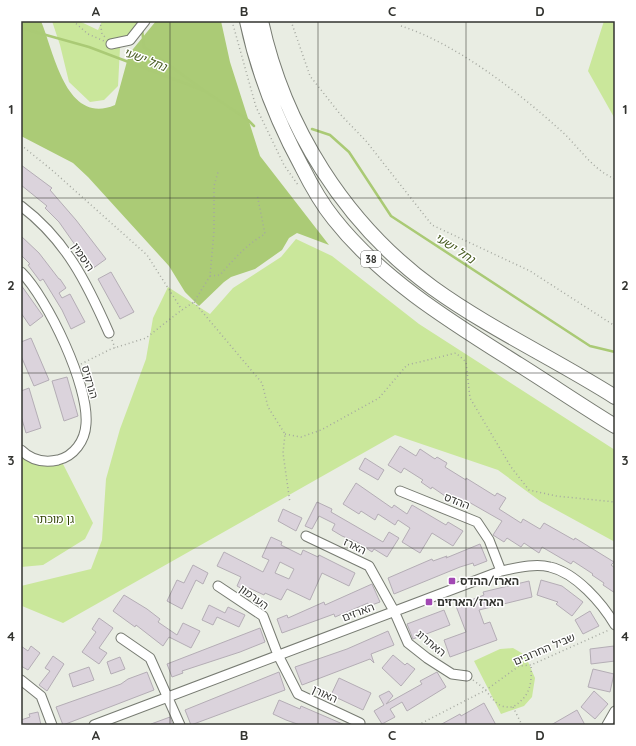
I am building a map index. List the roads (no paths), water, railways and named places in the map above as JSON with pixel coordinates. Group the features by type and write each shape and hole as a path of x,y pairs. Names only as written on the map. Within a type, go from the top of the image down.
{"highway":[{"name":"38","path":"247,21 258,67 270,101 292,149 310,183 333,218 366,255 405,287 472,335 615,426"},
{"name":"38","path":"261,21 277,79 312,154 326,177 368,231 400,262 469,312 612,395"}],"street":[{"path":"111,44 130,40 145,21"},
{"name":"היסמין","path":"21,206 35,216 59,243 78,268 109,333"},
{"name":"הנרקיס","path":"21,272 36,291 49,312 74,368 86,414 84,437 78,447 63,458 53,461 34,459 21,450"},
{"name":"ההדס","path":"400,491 477,522 489,540 501,571"},
{"name":"הארז","path":"306,536 369,566 394,611"},
{"name":"הארזים","path":"94,725 501,571 532,566 550,566 581,584 594,597 615,626"},
{"name":"הערמון","path":"218,586 263,616 278,655"},
{"name":"האתרוג","path":"394,611 408,642 452,674 467,676"},
{"path":"121,638 150,658 180,725"},
{"name":"האורן","path":"278,655 298,694 360,723"},
{"path":"21,680 41,696 52,725"},
{"path":"607,725 615,711"}],"waterway":[{"name":"נחל ישעי","path":"21,28 89,47 205,91 248,120 254,126"},
{"path":"142,29 144,47 202,89"},
{"name":"נחל ישעי","path":"312,129 330,135 349,152 391,216 590,346 615,352"}],"place":[{"name":"הארז/ההדס","path":"452,581"},
{"name":"הארז/הארזים","path":"429,602"}],"park label":[{"name":"גן מוכתר","path":"54,519"}]}
